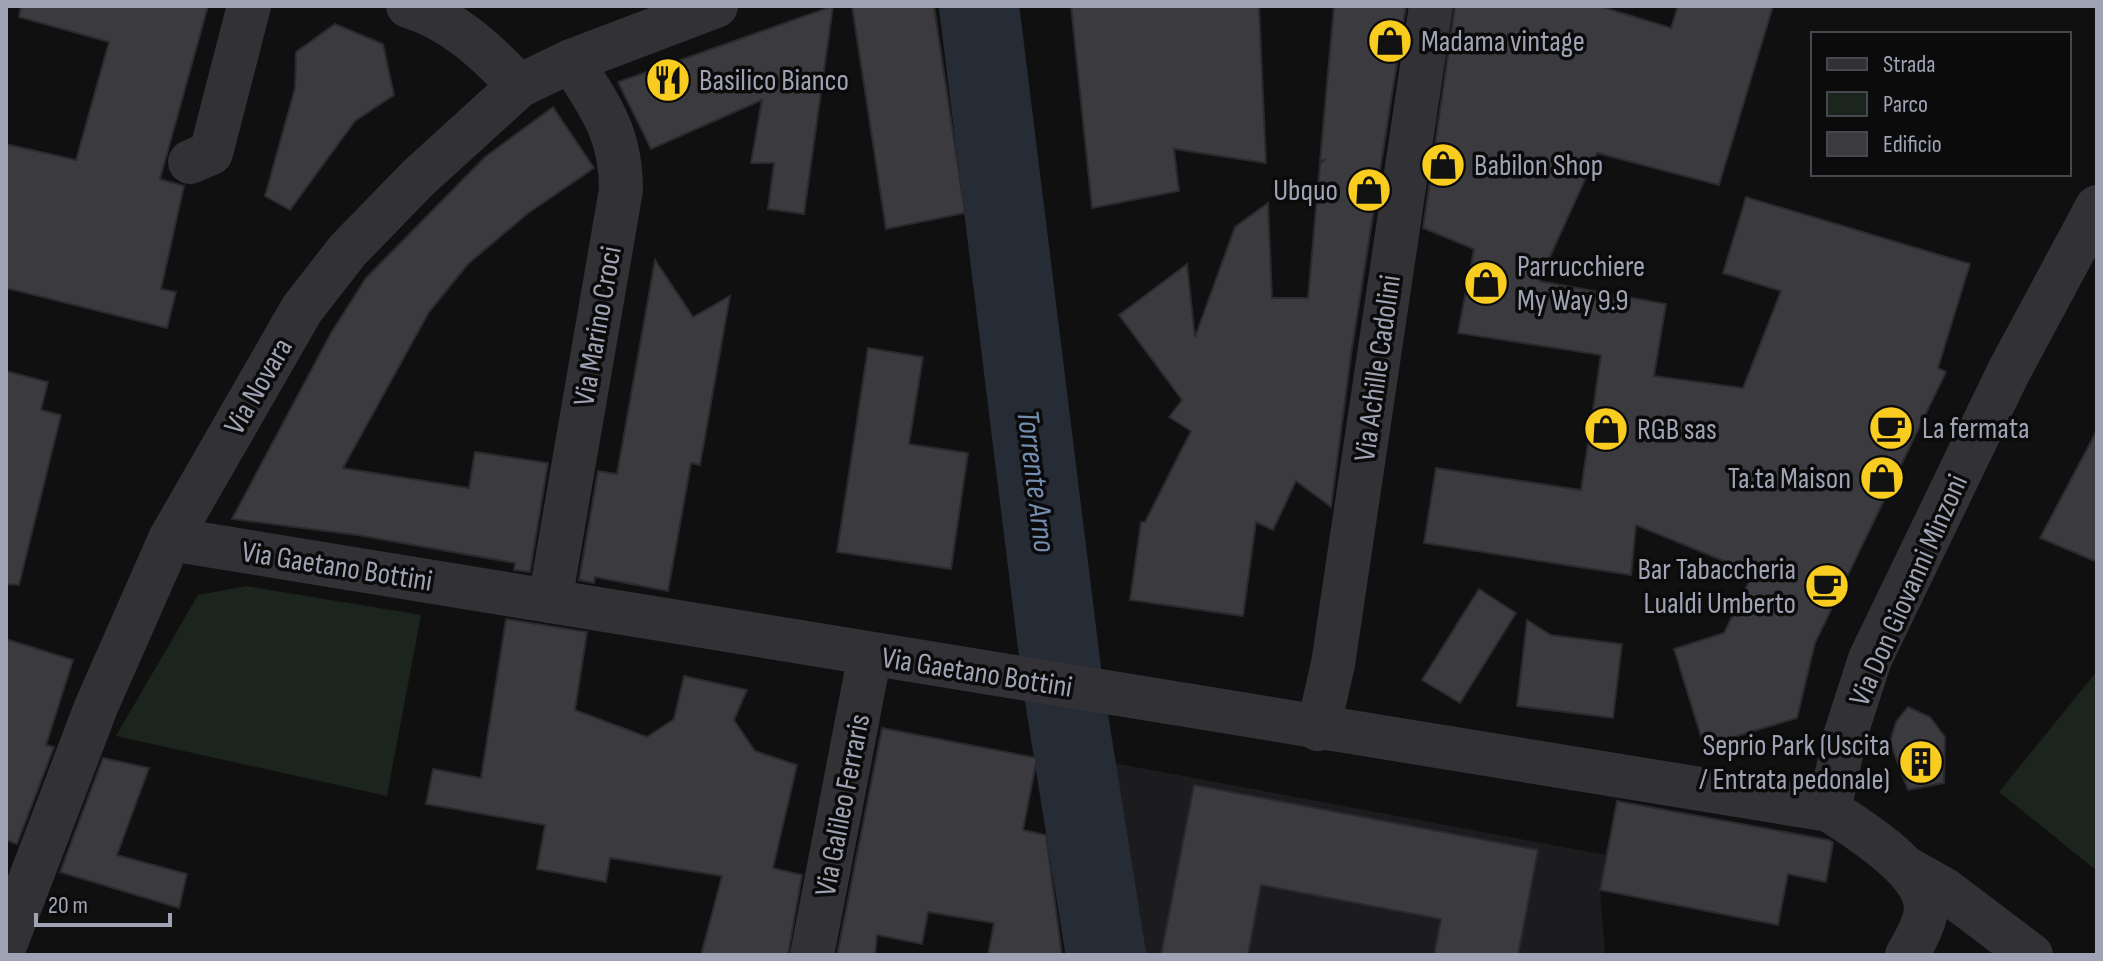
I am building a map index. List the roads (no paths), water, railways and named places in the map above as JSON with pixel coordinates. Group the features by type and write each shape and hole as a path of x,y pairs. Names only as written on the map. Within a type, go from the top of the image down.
{"street":[{"path":"190,162 211,153 249,6"},
{"path":"408,6 431,13 483,47 519,86"},
{"name":"Via Novara","path":"6,943 96,707 170,539 302,309 348,250 408,188 519,86 571,61 716,6"},
{"name":"Via Achille Cadolini","path":"1318,729 1333,664 1431,6"},
{"name":"Via Marino Croci","path":"550,601 621,190 621,156 604,112 571,61"},
{"name":"Via Don Giovanni Minzoni","path":"1829,810 1845,736 1870,659 2009,371 2097,207"},
{"name":"Via Gaetano Bottini","path":"170,539 1318,729 1829,810"},
{"name":"Via Galileo Ferraris","path":"812,955 870,654"},
{"path":"1829,810 1882,846 1906,868 1945,890 2031,955"},
{"path":"1906,868 1922,893 1926,913 1907,955"}],"waterway":[{"name":"Torrente Arno","path":"979,6 1063,686 1106,955"}],"place":[{"name":"Madama vintage","path":"1390,41"},
{"name":"Basilico Bianco","path":"668,80"},
{"name":"Babilon Shop","path":"1443,165"},
{"name":"Ubquo","path":"1369,190"},
{"name":"Parrucchiere My Way 9.9","path":"1486,283"},
{"name":"La fermata","path":"1891,428"},
{"name":"RGB sas","path":"1606,429"},
{"name":"Ta.ta Maison","path":"1882,478"},
{"name":"Bar Tabaccheria Lualdi Umberto","path":"1827,586"},
{"name":"Seprio Park (Uscita / Entrata pedonale)","path":"1921,762"}]}
